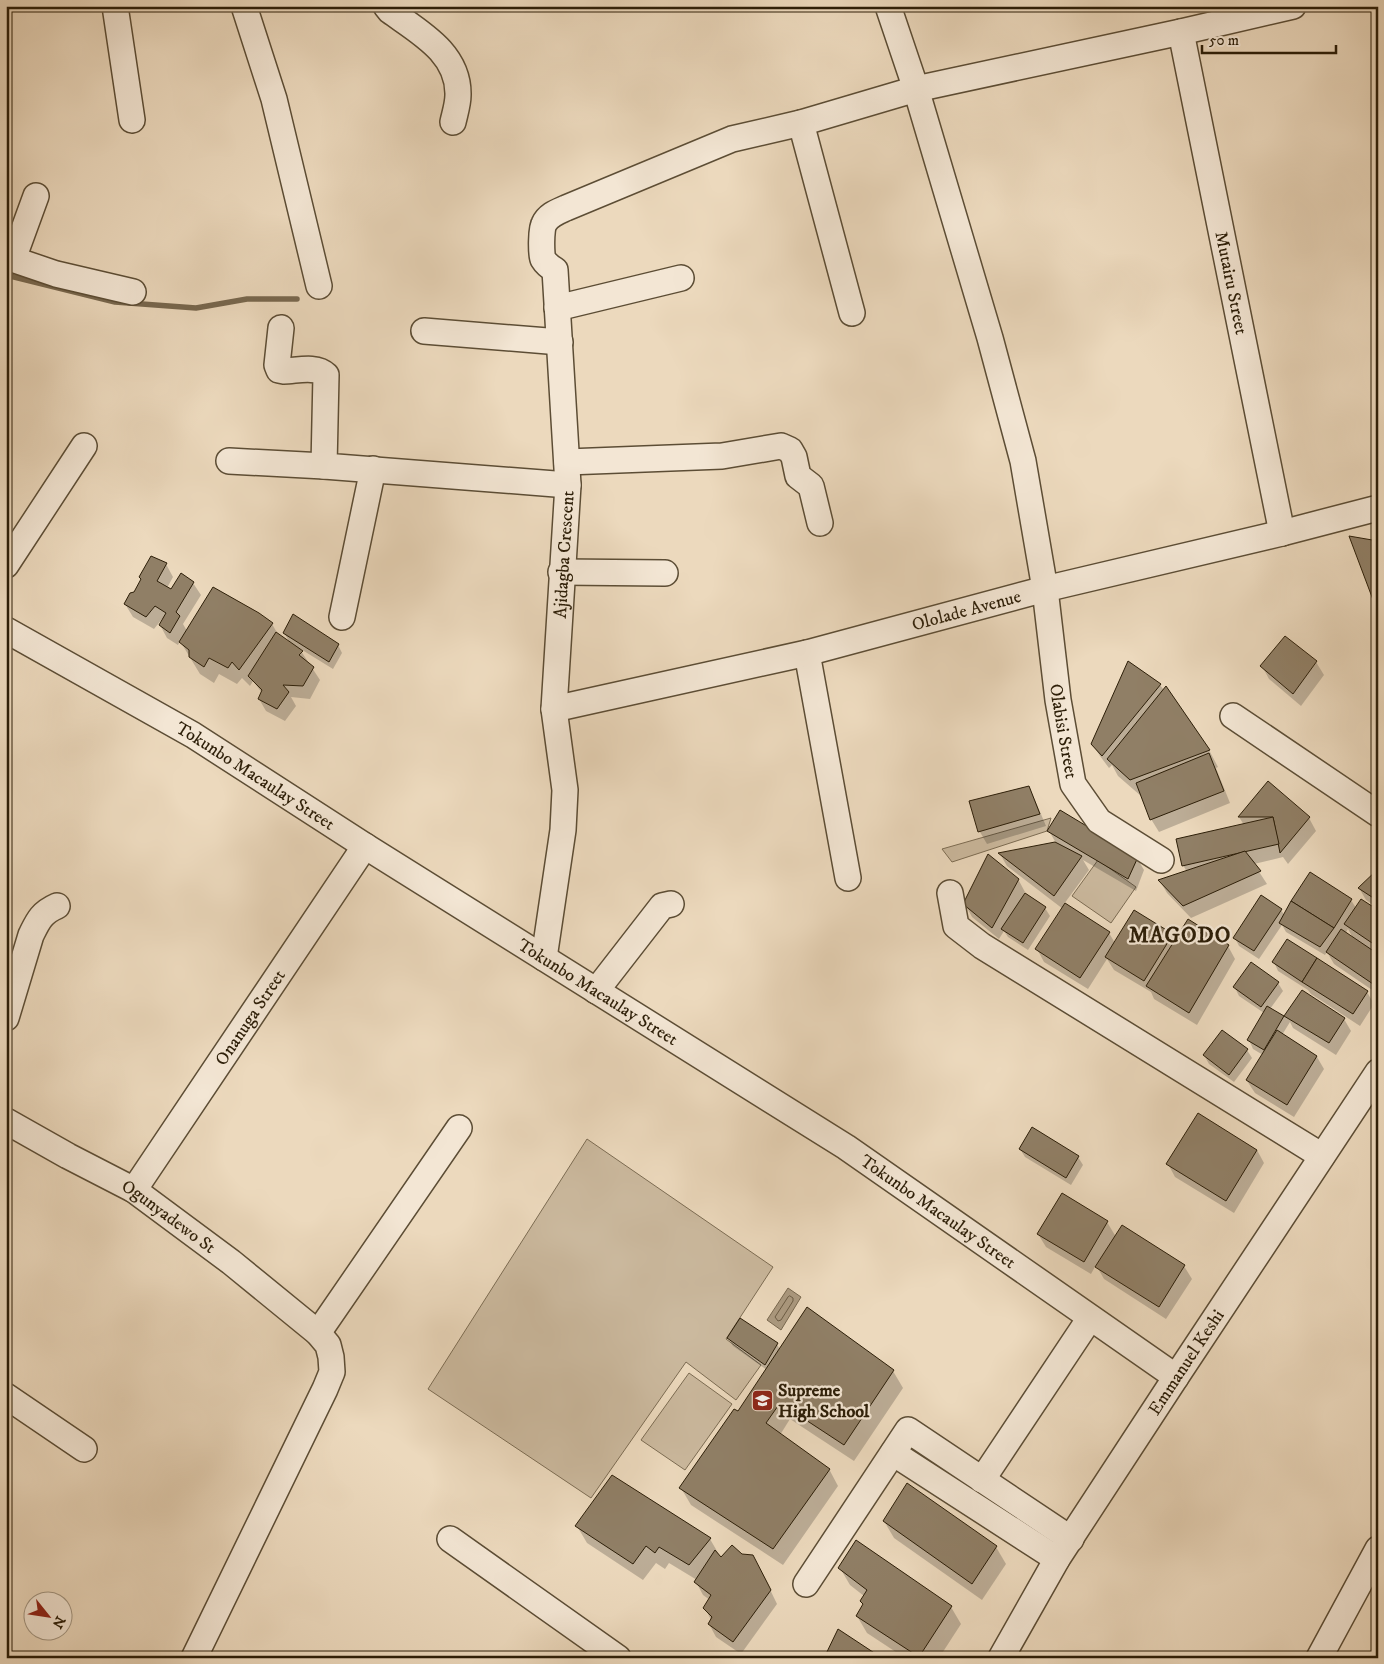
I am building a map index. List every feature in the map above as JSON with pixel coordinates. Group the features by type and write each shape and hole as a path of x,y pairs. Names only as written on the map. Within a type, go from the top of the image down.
{"street":[{"path":"115,6 132,120"},
{"path":"244,6 274,99 319,286"},
{"path":"386,6 390,11 432,41 448,58 456,76 458,94 454,122"},
{"name":"Olabisi Street","path":"888,6 916,89 990,338 1023,461 1045,589 1058,700 1073,784 1099,821 1161,860"},
{"path":"852,313 802,123 916,89 1293,6"},
{"name":"Mutairu Street","path":"1181,32 1282,533"},
{"name":"Ajidagba Crescent","path":"544,958 562,830 565,790 554,709 567,474 555,270 549,267 543,258 542,229 544,222 550,215 732,140 802,123"},
{"path":"36,196 10,258 56,274 133,292"},
{"path":"557,308 681,278"},
{"path":"281,328 277,365 280,370 313,369 322,371 326,375 324,466"},
{"path":"424,331 560,342"},
{"path":"6,564 84,446"},
{"path":"229,461 373,469 567,474 722,456 781,446 790,450 798,476 811,486 820,523"},
{"path":"342,617 373,469"},
{"name":"Ololade Avenue","path":"554,709 807,653 1045,589 1282,533 1378,508"},
{"path":"561,572 665,573"},
{"name":"Tokunbo Macaulay Street","path":"6,630 193,735 365,846 846,1147 1176,1377"},
{"path":"807,653 848,878"},
{"path":"1232,716 1378,814"},
{"name":"Onanuga Street","path":"134,1190 365,846"},
{"path":"950,893 956,926 982,946 1322,1156"},
{"path":"596,991 662,906 671,904"},
{"path":"7,1015 31,935 46,911 57,906"},
{"name":"Emmanuel Keshi","path":"1001,1658 1064,1549 1378,1072"},
{"name":"Ogunyadewo St","path":"6,1121 134,1190 231,1262 318,1333"},
{"path":"194,1658 332,1372 328,1345 318,1333 459,1128"},
{"path":"982,1480 1090,1318"},
{"path":"6,1396 84,1449"},
{"path":"806,1584 908,1430 982,1480 1064,1549"},
{"path":"893,1453 1064,1549"},
{"path":"450,1538 618,1658"},
{"path":"1319,1658 1377,1552"}],"shaded area":[{"path":"1051,818 1047,831 952,862 942,849"},
{"path":"1098,860 1136,887 1111,923 1072,896"},
{"path":"587,1139 773,1267 726,1339 761,1365 736,1400 686,1362 591,1498 428,1389"},
{"path":"689,1373 732,1404 685,1470 641,1440"}],"water":[{"path":"788,1288 801,1297 781,1330 767,1320"}],"building":[{"path":"1349,536 1378,541 1378,613"},
{"path":"151,556 167,563 157,581 171,589 181,573 194,582 176,612 180,616 170,633 159,625 166,613 155,606 146,617 124,604 130,593 134,592 141,579 139,577"},
{"path":"213,587 273,623 239,670 232,662 228,668 209,658 204,667 189,657 189,650 179,642"},
{"path":"293,614 339,644 329,662 283,633"},
{"path":"276,632 303,651 299,655 314,667 303,686 283,685 289,692 277,709 258,699 262,690 248,676"},
{"path":"1285,636 1317,661 1293,694 1260,666"},
{"path":"1128,661 1161,684 1102,756 1091,744"},
{"path":"1166,686 1210,750 1130,780 1107,759"},
{"path":"1209,753 1224,791 1150,820 1136,783"},
{"path":"1268,781 1310,817 1280,853 1273,817 1238,817"},
{"path":"1029,786 1040,814 978,832 969,801"},
{"path":"1060,810 1138,857 1128,879 1047,831"},
{"path":"1273,817 1279,844 1182,866 1176,839"},
{"path":"1055,842 1082,856 1054,896 998,853"},
{"path":"1245,851 1261,871 1183,906 1158,880"},
{"path":"988,854 1019,879 992,928 963,904"},
{"path":"1378,869 1378,901 1358,888"},
{"path":"1310,872 1352,899 1334,928 1291,901"},
{"path":"1025,893 1046,907 1023,943 1001,929"},
{"path":"1261,895 1282,909 1254,951 1233,938"},
{"path":"1361,899 1378,910 1378,947 1344,924"},
{"path":"1291,901 1334,928 1320,947 1279,923"},
{"path":"1065,903 1110,932 1080,978 1035,949"},
{"path":"1134,910 1173,934 1144,981 1105,957"},
{"path":"1188,919 1229,945 1189,1013 1146,986"},
{"path":"1341,929 1378,954 1378,977 1373,984 1326,952"},
{"path":"1287,939 1317,958 1302,982 1272,962"},
{"path":"1317,958 1368,991 1353,1014 1302,982"},
{"path":"1251,962 1279,982 1261,1007 1233,987"},
{"path":"1302,990 1345,1018 1329,1043 1284,1016"},
{"path":"1267,1006 1284,1016 1264,1050 1247,1040"},
{"path":"1222,1030 1248,1049 1229,1075 1203,1055"},
{"path":"1277,1030 1317,1056 1287,1105 1246,1080"},
{"path":"1198,1113 1257,1150 1226,1201 1166,1164"},
{"path":"1032,1127 1079,1156 1066,1178 1019,1149"},
{"path":"1062,1193 1108,1221 1084,1262 1037,1234"},
{"path":"1122,1225 1185,1265 1159,1307 1095,1267"},
{"path":"807,1307 894,1370 844,1445 780,1403 766,1423 830,1469 773,1549 679,1488 734,1409 738,1411"},
{"path":"740,1318 778,1343 765,1365 727,1338"},
{"path":"612,1475 711,1538 689,1565 659,1547 655,1553 646,1546 633,1564 575,1526"},
{"path":"907,1483 997,1546 972,1584 883,1521"},
{"path":"856,1540 952,1606 919,1657 856,1616 863,1604 860,1601 867,1590 838,1568"},
{"path":"732,1545 742,1554 753,1555 771,1590 733,1642 708,1624 712,1617 703,1608 711,1595 694,1582 715,1550 721,1557"},
{"path":"838,1629 882,1658 824,1658"}],"waterway":[{"path":"6,275 115,302 196,308 247,299 297,299"}],"place":[{"name":"Supreme High School","path":"762,1400"}],"district":[{"name":"MAGODO","path":"1180,934"}]}
